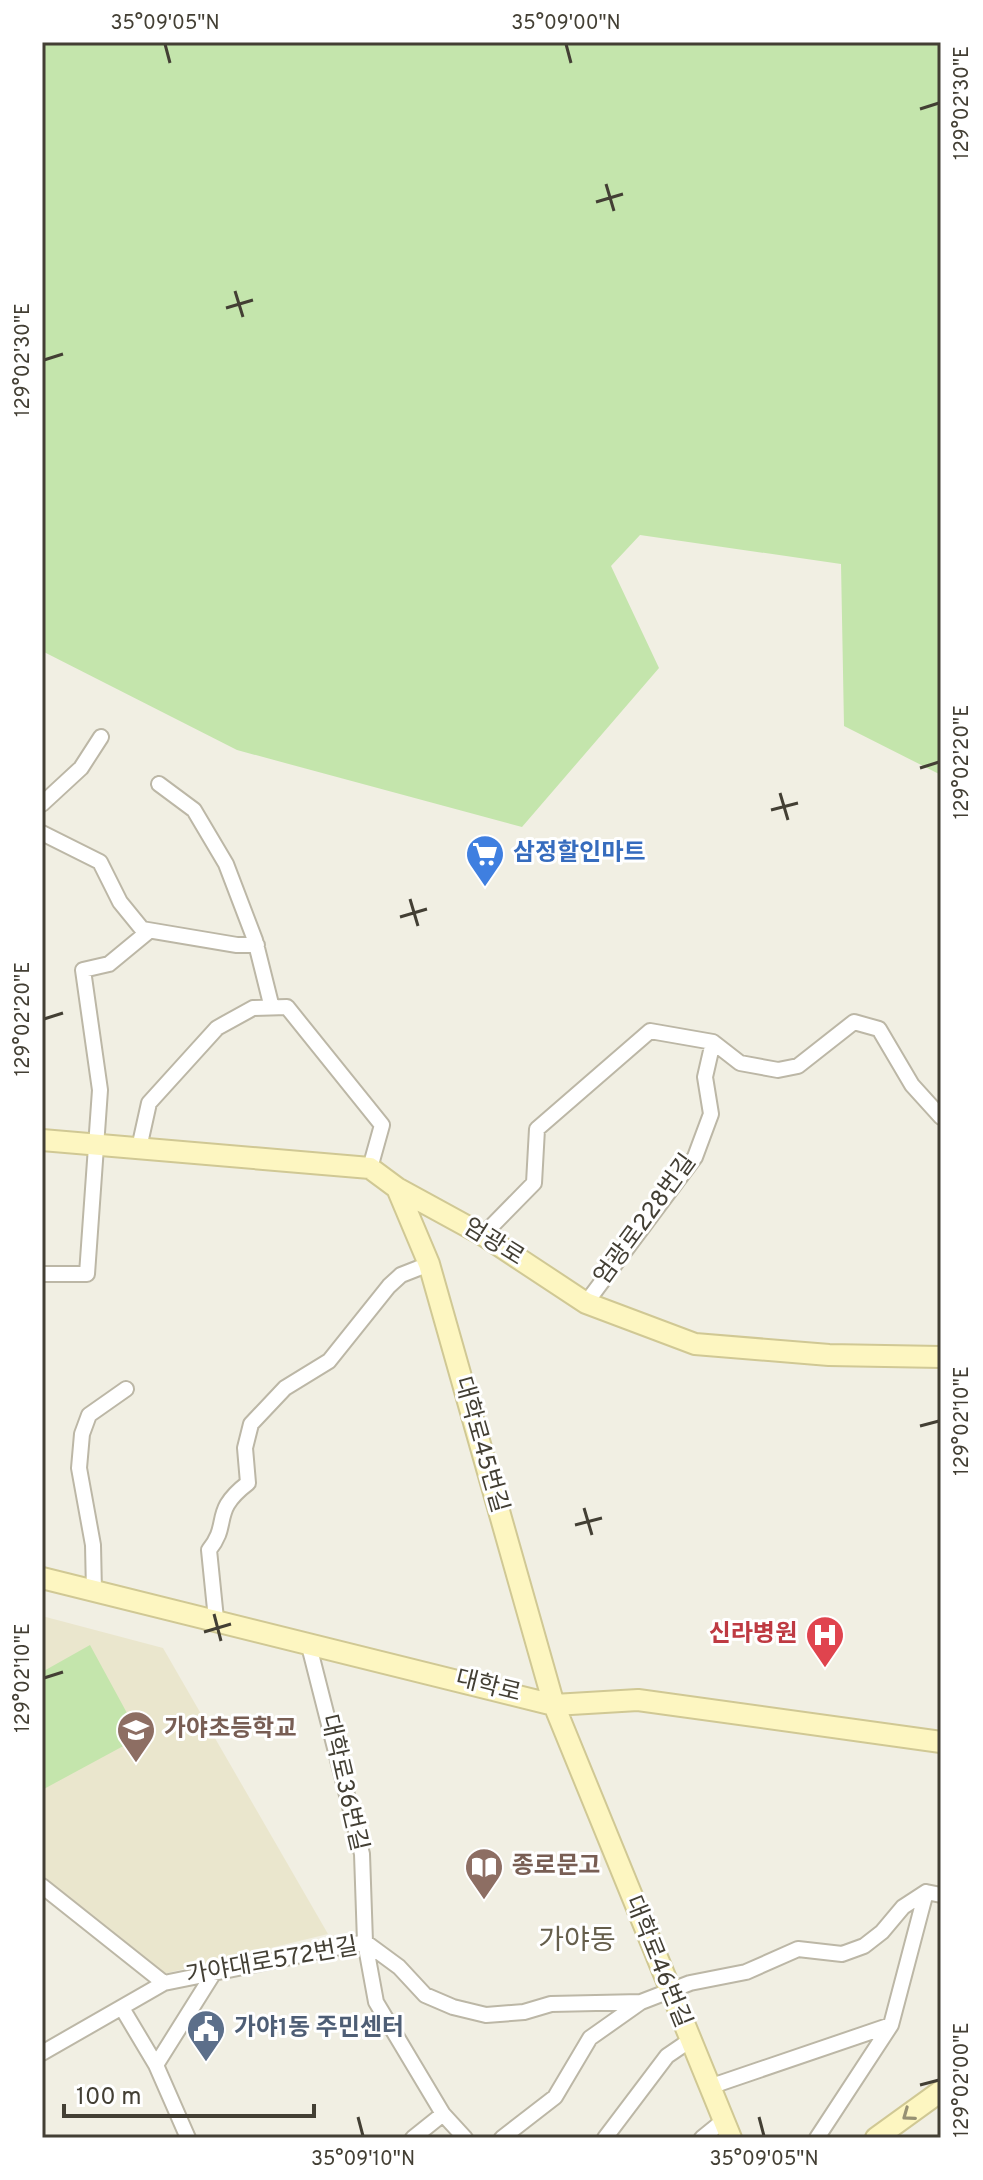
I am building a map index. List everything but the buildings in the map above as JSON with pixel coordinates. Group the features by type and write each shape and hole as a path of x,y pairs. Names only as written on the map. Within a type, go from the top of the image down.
{"main road":[{"path":"42,1140 370,1168"},
{"name":"엄광로","path":"370,1168 397,1188 483,1235 586,1303 695,1344 829,1355 941,1357"},
{"name":"대학로45번길","path":"397,1188 429,1264 554,1705"},
{"name":"대학로","path":"42,1578 554,1705 638,1700 941,1742"},
{"name":"대학로46번길","path":"554,1705 727,2129"},
{"path":"876,2138 941,2091"}],"street":[{"path":"42,804 81,768 101,737"},
{"path":"159,784 194,810 226,864 257,945 271,1004"},
{"path":"42,833 100,862 120,902 142,929 237,945 257,945"},
{"path":"42,1274 87,1274 99,1145 100,1090 83,970 109,964 149,931"},
{"path":"139,1148 149,1103 217,1028 253,1008 271,1004 287,1007 382,1125 370,1168"},
{"path":"483,1235 534,1183 537,1129 650,1031 713,1042 740,1063 778,1070 798,1066 854,1022 879,1029 912,1085 941,1117"},
{"name":"엄광로228번길","path":"586,1303 695,1157 711,1114 705,1077 713,1042"},
{"path":"216,1619 209,1550 219,1538 220,1515 230,1497 248,1483 245,1448 251,1424 285,1388 329,1361 401,1275 429,1264"},
{"path":"94,1592 93,1545 79,1468 82,1434 89,1415 126,1389"},
{"name":"대학로36번길","path":"308,1642 362,1854 365,1942 376,2002 443,2114 465,2138"},
{"path":"42,1886 164,1983"},
{"name":"가야대로572번길","path":"502,2138 555,2097 590,2038 641,2002 668,1990 746,1972 798,1949 842,1954 864,1946 882,1932 903,1907 934,1894"},
{"name":"가야대로572번길","path":"817,2138 891,2025 934,1894"},
{"name":"가야대로572번길","path":"42,2053 164,1983 365,1942 399,1967 425,1995 475,2013 524,2012 551,2004 641,2002"},
{"path":"156,2065 215,1971"},
{"path":"122,2008 156,2065 188,2138"},
{"path":"709,2087 891,2025"},
{"name":"대학로46번길","path":"606,2138 667,2056 689,2041"},
{"path":"413,2138 443,2114"},
{"name":"대학로46번길","path":"702,2138 727,2129"}],"shaded area":[{"name":"가야초등학교","path":"42,1616 163,1648 328,1934 159,1975 42,1880"}],"green space":[{"path":"42,42 941,42 941,775 844,726 841,564 640,535 611,566 659,668 522,827 237,750 42,651"},
{"path":"90,1645 140,1737 42,1790 42,1672"}],"place":[{"name":"삼정할인마트","path":"485,888"},
{"name":"신라병원","path":"825,1669"},
{"name":"가야초등학교","path":"136,1764"},
{"name":"종로문고","path":"484,1901"},
{"name":"가야1동 주민센터","path":"206,2063"}],"district":[{"name":"가야동","path":"577,1942"}]}
